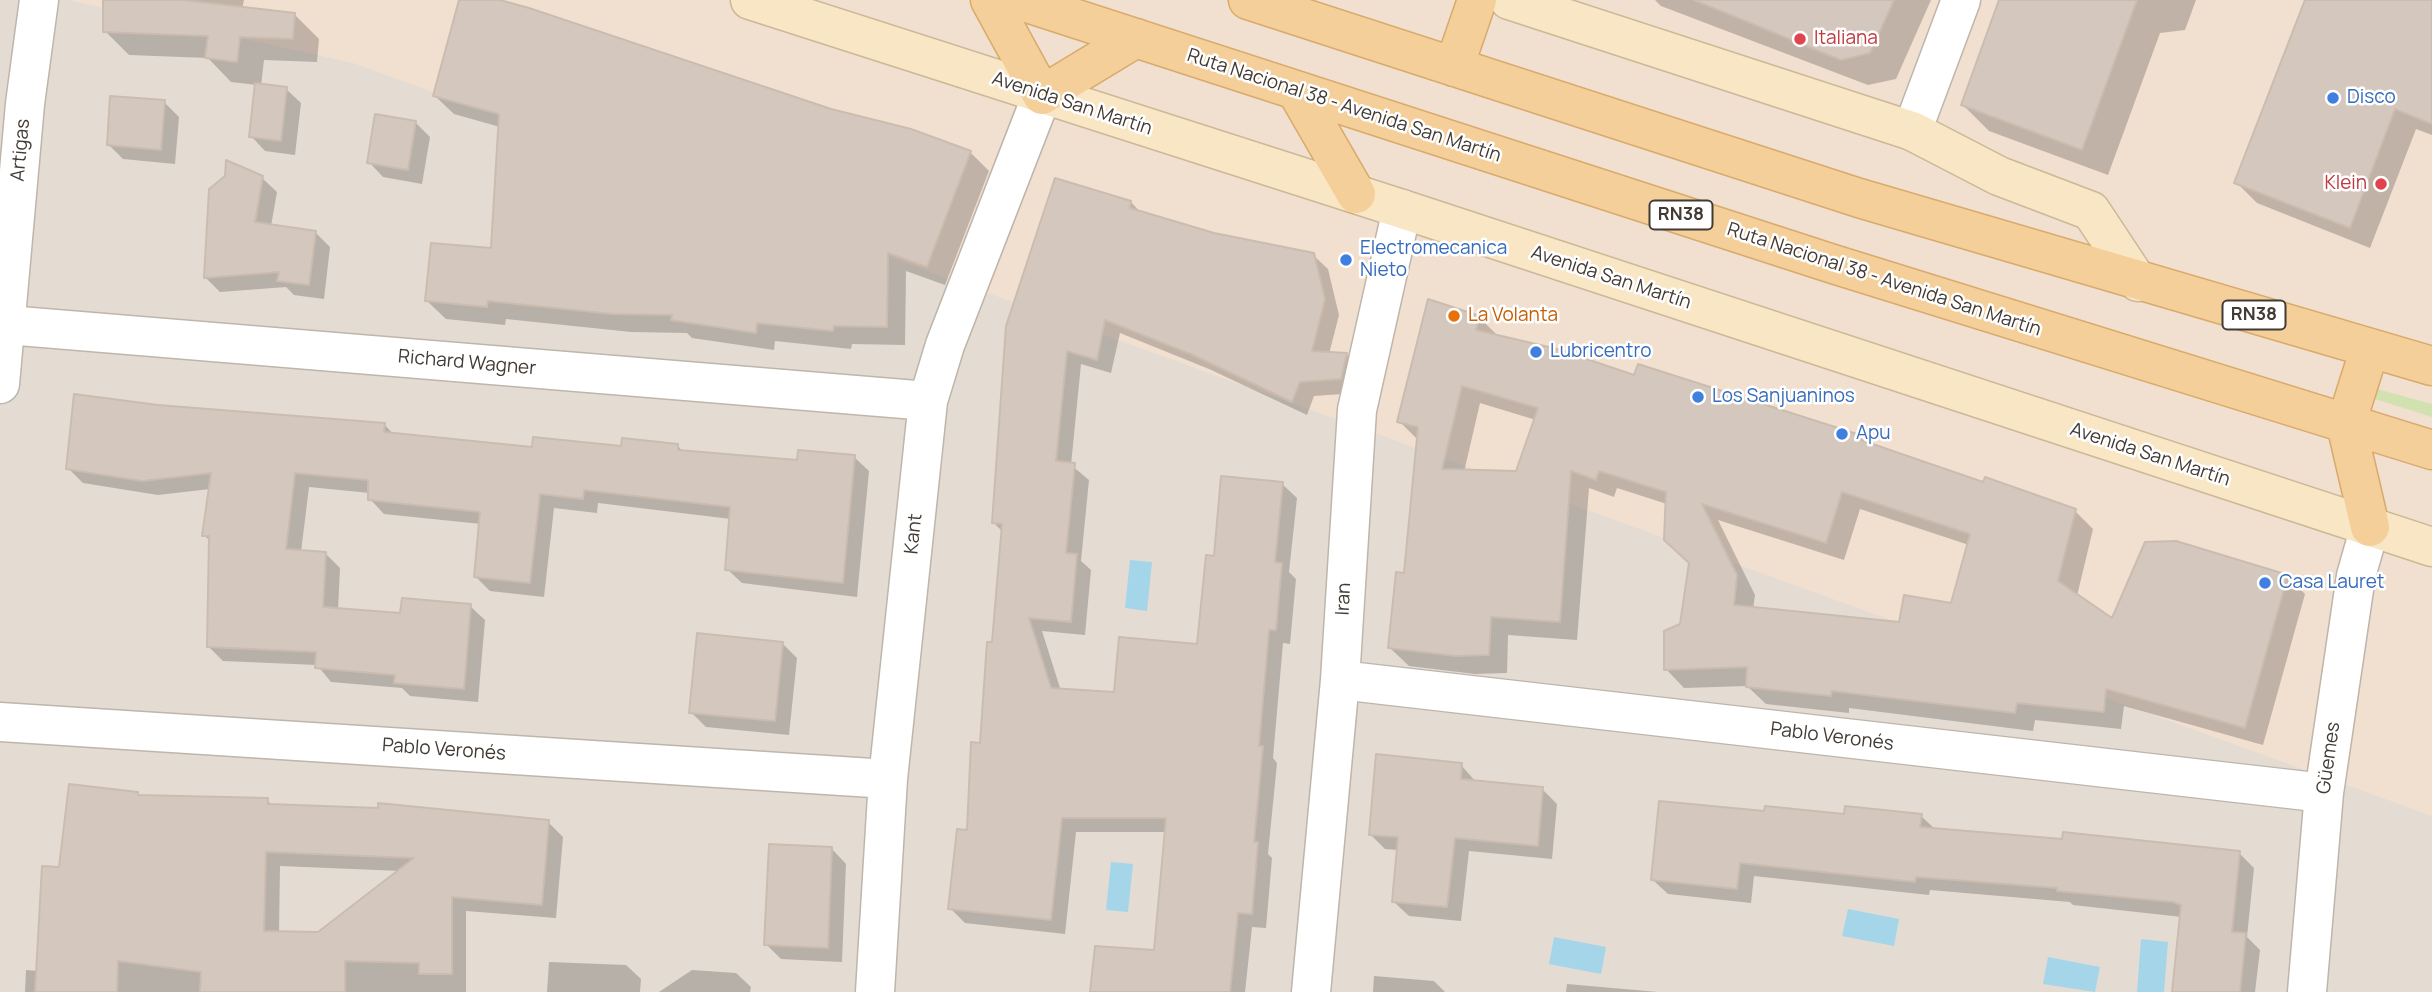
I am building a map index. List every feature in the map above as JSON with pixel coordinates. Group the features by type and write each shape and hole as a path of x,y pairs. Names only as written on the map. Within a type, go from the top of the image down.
{"main road":[{"name":"Avenida San Martín","path":"750,0 1356,194 2432,547"},
{"path":"990,0 1042,95 1136,38"},
{"name":"Ruta Nacional 38 - Avenida San Martín","path":"1018,0 1821,260 2432,450"},
{"name":"RN38","path":"1248,0 1859,198 2138,282 2432,366"},
{"path":"1454,67 1477,0"},
{"path":"1509,0 1912,131 1999,176 2091,211 2138,282"},
{"path":"1296,89 1356,194"},
{"path":"2370,348 2346,424 2370,527"}],"street":[{"name":"Artigas","path":"0,384 6,325 13,103 39,0"},
{"path":"1912,131 1961,0"},
{"name":"Kant","path":"875,992 888,779 928,401 945,345 1042,95"},
{"name":"Iran","path":"1311,992 1340,680 1357,410 1402,209"},
{"name":"Richard Wagner","path":"6,325 928,401"},
{"name":"Güemes","path":"2307,992 2324,793 2356,576 2370,527"},
{"name":"Pablo Veronés","path":"1340,680 2324,793"},
{"name":"Pablo Veronés","path":"0,722 888,779"}],"shaded area":[{"path":"0,0 2432,0 2432,992 0,992"},
{"path":"68,0 2432,0 2432,816 353,63"}],"green space":[{"path":"2373,388 2432,404 2432,417 2372,398"}],"water":[{"path":"1130,560 1152,562 1147,611 1125,608"},
{"path":"1111,862 1133,864 1128,912 1106,910"},
{"path":"1848,909 1899,919 1894,946 1842,936"},
{"path":"1554,937 1606,947 1601,974 1549,964"},
{"path":"2141,939 2168,942 2164,992 2137,992"},
{"path":"2048,957 2100,967 2095,992 2043,984"}],"building":[{"path":"103,0 183,0 295,13 293,39 240,37 237,62 205,58 208,36 103,32"},
{"path":"459,0 500,0 529,8 831,109 911,129 971,151 927,267 888,253 887,327 834,326 833,331 757,323 756,333 671,320 672,315 612,314 488,301 487,307 425,301 431,243 491,248 499,114 433,96"},
{"path":"1694,0 1894,0 1870,53 1841,60"},
{"path":"1999,0 2137,0 2082,150 1961,105"},
{"name":"Disco","path":"2305,0 2432,0 2432,124 2395,109 2350,228 2234,183"},
{"path":"255,83 287,87 281,141 249,137"},
{"path":"110,96 165,100 161,150 107,145"},
{"path":"375,114 416,121 408,170 367,163"},
{"path":"226,160 263,176 255,222 316,231 309,285 277,281 279,272 204,278 209,189 225,176"},
{"path":"1055,178 1131,201 1130,208 1214,233 1314,253 1325,299 1312,351 1347,353 1341,379 1300,382 1292,402 1193,355 1105,320 1097,360 1067,351 1056,461 1075,463 1066,553 1077,554 1071,622 1029,618 1051,688 1114,692 1119,637 1197,644 1206,555 1214,556 1221,476 1283,482 1275,562 1282,563 1276,630 1269,630 1259,746 1263,746 1254,842 1258,842 1252,914 1238,913 1230,992 1090,992 1095,946 1154,950 1166,818 1062,818 1051,920 948,909 957,829 967,830 971,742 980,743 987,642 992,642 1002,524 992,523 1006,326"},
{"path":"1428,299 1480,316 1476,330 1557,349 1634,375 1638,364 1860,435 1858,439 1983,482 1985,477 2076,509 2058,581 2112,618 2145,542 2176,541 2288,575 2245,728 2106,689 2104,712 2017,703 2015,713 1832,691 1831,696 1746,687 1747,667 1664,670 1664,631 1680,624 1689,563 1664,540 1666,492 1599,471 1596,480 1571,471 1560,622 1491,617 1489,655 1456,656 1388,648 1396,572 1404,573 1418,427 1397,422","holes":["1462,386 1538,408 1516,471 1442,469","1842,492 1970,534 1951,603 1904,595 1899,622 1734,605 1737,575 1702,504 1826,543"]},
{"path":"74,394 158,405 385,423 384,432 532,447 533,437 621,446 622,438 678,444 678,450 797,460 798,450 855,455 843,583 725,570 730,507 584,490 583,499 540,494 530,583 474,577 480,512 368,500 368,480 295,473 286,549 326,552 323,607 400,613 402,598 471,604 464,689 394,683 395,675 315,668 316,652 207,647 209,536 202,536 211,473 142,481 66,469"},
{"path":"697,633 783,642 775,721 689,713"},
{"path":"1376,754 1462,763 1461,779 1543,787 1538,846 1455,838 1447,907 1392,902 1398,837 1369,835"},
{"path":"69,784 138,792 138,795 268,798 268,804 378,808 378,803 549,820 542,905 452,897 452,974 419,974 419,963 345,961 345,992 200,992 201,972 118,961 117,992 35,992 42,866 59,867","holes":["266,852 414,858 318,932 264,931"]},
{"path":"1659,801 1764,811 1765,806 1844,814 1845,806 1922,814 1920,827 2062,839 2063,832 2240,851 2232,932 2246,933 2240,992 2172,992 2181,905 2173,902 2057,891 2057,888 1916,877 1915,882 1740,863 1737,889 1651,880"},
{"path":"769,844 832,847 828,948 764,945"}],"place":[{"name":"Italiana","path":"1800,39"},
{"name":"Disco","path":"2333,98"},
{"name":"Klein","path":"2381,184"},
{"name":"Electromecanica Nieto","path":"1346,260"},
{"name":"La Volanta","path":"1454,316"},
{"name":"Lubricentro","path":"1536,352"},
{"name":"Los Sanjuaninos","path":"1698,397"},
{"name":"Apu","path":"1842,434"},
{"name":"Casa Lauret","path":"2265,583"}]}
